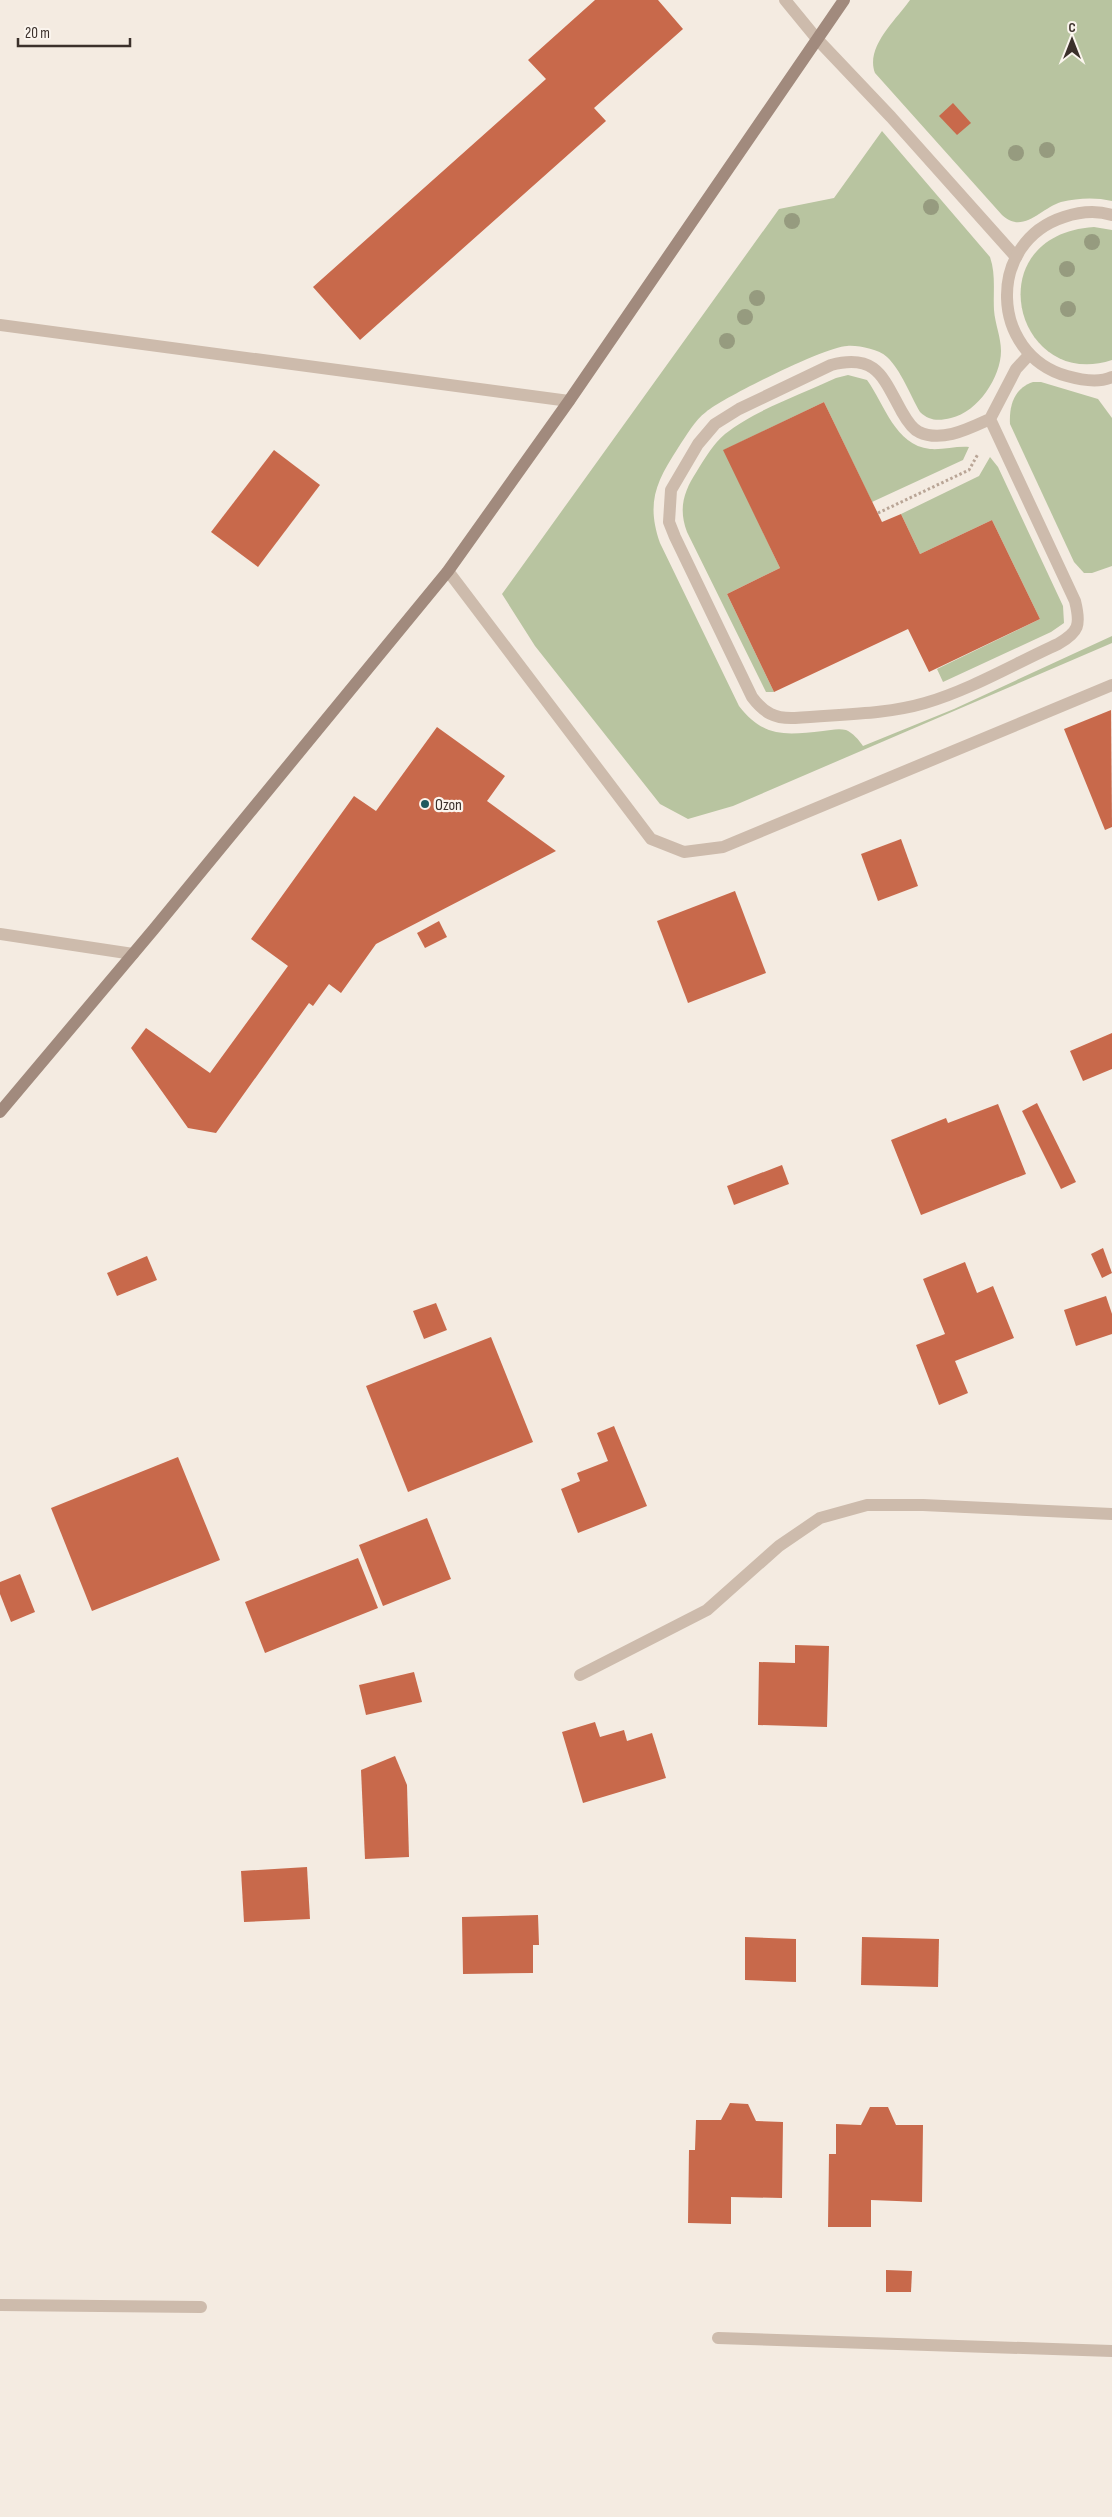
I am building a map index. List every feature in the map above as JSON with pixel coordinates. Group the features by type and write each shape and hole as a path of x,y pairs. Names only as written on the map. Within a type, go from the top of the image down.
{"street":[{"path":"785,0 817,39 891,117 1016,257"},
{"path":"0,1112 133,954 448,570 569,401 844,0"},
{"path":"1112,215 1102,212 1076,213 1052,221 1031,236 1016,257 1007,283 1007,310 1016,335 1029,355 1054,372 1080,380 1112,377"},
{"path":"0,325 569,401"},
{"path":"990,419 1075,601 1079,615 1078,629 1070,637 948,695 924,704 896,709 783,719 769,715 760,708 752,697 669,522 671,490 698,444 715,424 739,409 831,365 846,361 862,363 876,368 908,422 919,432 946,435 990,419 1016,368 1029,355"},
{"path":"448,570 651,839 684,852 723,847 1112,685"},
{"path":"0,934 133,954"},
{"path":"580,1675 707,1610 780,1546 820,1518 867,1505 1112,1514"},
{"path":"0,2305 201,2307"},
{"path":"718,2338 1112,2351"}],"path":[{"path":"878,513 969,470 980,450 1000,440"}],"green space":[{"path":"910,0 1112,0 1112,201 1086,198 1061,202 1025,221 1017,222 1002,215 875,73 874,53 878,44"},
{"path":"882,131 990,257 994,276 995,315 1001,351 997,372 992,382 979,401 970,409 951,418 938,420 931,419 920,412 892,362 883,354 868,348 847,346 836,348 776,373 716,405 702,415 687,433 670,460 659,482 656,493 654,516 660,543 739,706 757,724 776,732 797,733 843,729 849,731 863,746 954,709 1112,636 1112,643 733,806 688,819 660,804 535,646 502,594 779,209 834,198"},
{"path":"1094,227 1112,230 1112,360 1078,364 1052,354 1032,334 1022,308 1022,281 1033,256 1057,236"},
{"path":"848,375 867,380 899,432 918,446 930,449 969,447 963,460 872,502 824,402 724,450 780,568 727,594 774,692 766,692 687,532 683,515 684,500 692,478 713,446 725,434 763,410 836,378"},
{"path":"1033,382 1041,382 1098,399 1112,418 1112,566 1092,573 1084,573 1074,562 1010,424 1014,398 1021,389"},
{"path":"990,457 998,467 1063,606 1064,623 1051,632 943,682 937,669 1040,619 992,520 920,554 901,514 979,476"}],"building":[{"path":"595,0 658,0 683,29 594,108 606,121 360,340 313,287 546,79 528,60"},
{"path":"953,103 971,123 957,135 939,116"},
{"path":"824,402 882,522 901,514 920,554 992,520 1040,619 929,672 908,629 774,692 727,594 780,568 723,450"},
{"path":"274,450 320,485 258,567 211,532"},
{"path":"1111,710 1112,827 1105,830 1064,729"},
{"path":"437,727 505,776 487,801 556,851 376,944 341,993 329,984 313,1006 309,1003 216,1133 188,1128 131,1048 146,1028 210,1073 288,966 251,939 354,796 376,811"},
{"path":"901,839 918,886 878,901 861,854"},
{"path":"735,891 766,973 688,1003 657,921"},
{"path":"439,921 447,937 425,948 417,933"},
{"path":"1112,1033 1112,1069 1083,1081 1070,1051"},
{"path":"1037,1103 1076,1182 1061,1189 1022,1111"},
{"path":"998,1104 1026,1174 921,1215 891,1140 946,1118 948,1123"},
{"path":"782,1165 789,1184 734,1205 727,1186"},
{"path":"1103,1248 1112,1273 1102,1278 1091,1254"},
{"path":"147,1256 157,1280 117,1296 107,1273"},
{"path":"965,1262 977,1293 993,1286 1014,1338 955,1361 968,1393 939,1405 916,1345 945,1334 923,1279"},
{"path":"1106,1296 1112,1314 1112,1334 1076,1346 1064,1310"},
{"path":"436,1303 447,1330 424,1339 413,1311"},
{"path":"491,1337 533,1442 408,1492 366,1386"},
{"path":"614,1426 647,1506 578,1533 561,1489 580,1481 577,1473 608,1461 597,1433"},
{"path":"178,1457 220,1560 92,1611 51,1508"},
{"path":"427,1518 451,1579 383,1606 359,1545"},
{"path":"358,1558 378,1608 265,1653 245,1602"},
{"path":"20,1574 35,1612 11,1622 0,1594 0,1582"},
{"path":"795,1645 829,1646 827,1727 758,1725 759,1662 795,1663"},
{"path":"414,1672 422,1702 366,1715 359,1685"},
{"path":"595,1722 600,1737 624,1730 627,1741 652,1733 666,1778 583,1803 562,1732"},
{"path":"395,1756 407,1785 409,1857 365,1859 361,1770"},
{"path":"307,1867 310,1919 244,1922 241,1871"},
{"path":"538,1915 539,1945 533,1945 533,1973 463,1974 462,1917"},
{"path":"745,1937 796,1939 796,1982 745,1980"},
{"path":"862,1937 939,1939 938,1987 861,1985"},
{"path":"730,2103 748,2104 756,2121 783,2122 782,2198 731,2197 731,2224 688,2223 689,2150 695,2150 696,2120 721,2120"},
{"path":"870,2107 888,2107 896,2125 923,2125 922,2202 871,2200 871,2227 828,2227 829,2154 836,2154 836,2124 861,2125"},
{"path":"886,2270 912,2271 911,2292 886,2292"}],"place":[{"name":"Ozon","path":"425,804"}]}
